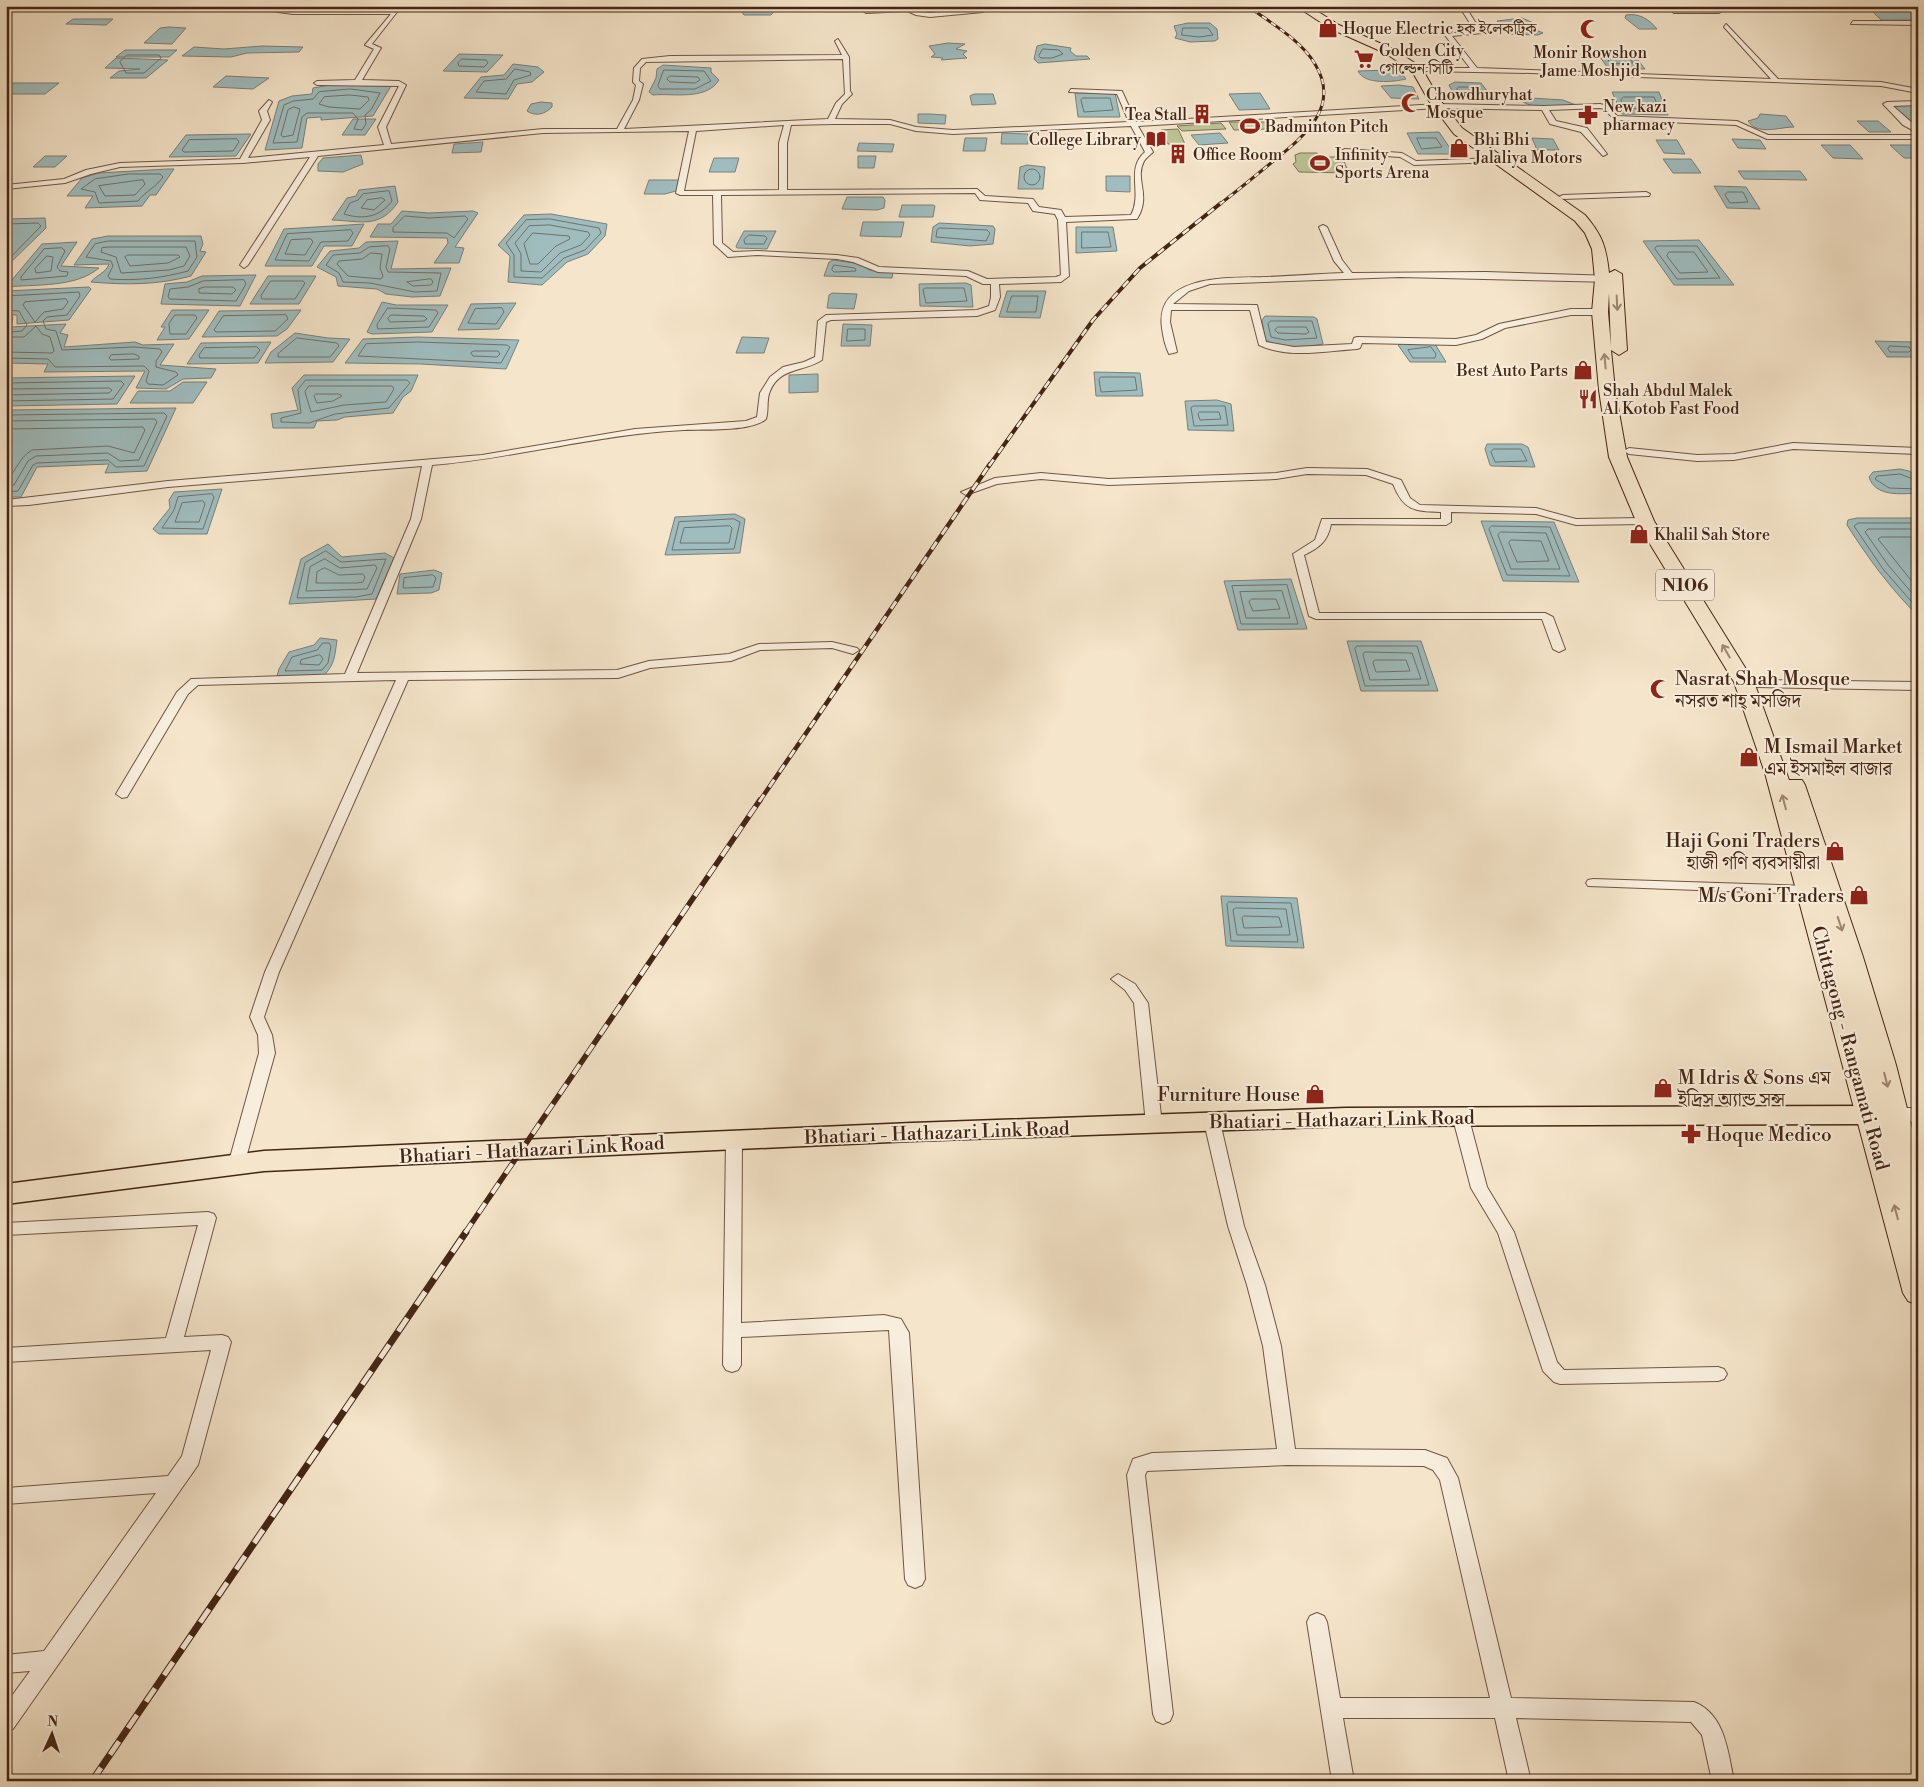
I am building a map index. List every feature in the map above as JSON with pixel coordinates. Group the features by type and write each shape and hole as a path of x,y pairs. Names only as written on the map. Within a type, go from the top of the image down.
{"highway":[{"name":"Chittagong - Rangamati Road","path":"1301,6 1335,27 1389,51 1411,64 1420,72 1458,131 1597,232"},
{"name":"Chittagong - Rangamati Road","path":"1309,6 1364,38 1410,59 1426,70 1442,106 1468,132 1563,197 1590,218 1597,232 1599,249 1608,279 1621,400 1629,451 1644,491 1669,536 1730,630 1760,684 1851,957 1918,1293"},
{"name":"Chittagong - Rangamati Road","path":"1608,279 1600,312 1613,434 1626,479 1645,520 1744,682 1776,773 1808,890 1883,1115 1918,1211"}],"main road":[{"name":"Bhatiari - Hathazari Link Road","path":"6,1194 274,1161 734,1140 1212,1122 1460,1115 1883,1115"}],"street":[{"path":"236,6 293,12 385,11 395,13 368,45 378,48 357,82"},
{"path":"866,11 908,9 923,15 944,15 981,11 982,6"},
{"path":"1462,6 1479,34 1446,34 1475,70"},
{"path":"1669,6 1674,11 1719,11"},
{"path":"1853,23 1918,23"},
{"path":"1726,26 1775,80"},
{"path":"830,122 839,103 849,94 847,91 846,57 838,41"},
{"path":"619,131 636,100 640,84 636,82 637,68 644,60 846,57"},
{"path":"1426,70 1475,70 1710,80 1775,80 1894,85 1918,91"},
{"path":"317,82 399,83 403,85 382,127 388,148"},
{"path":"1062,220 1134,216 1139,208 1141,198 1136,175 1141,159 1149,152 1120,92 1072,91"},
{"path":"243,161 266,120 263,111 269,102"},
{"path":"1918,103 1887,104 1906,123 1918,131"},
{"path":"6,187 65,182 89,172 120,165 243,161 543,131 619,131 788,122 890,122 916,129 943,132 1134,124 1442,106 1544,108 1600,106 1606,107 1615,118 1737,123 1766,137 1918,137"},
{"path":"1544,108 1553,122 1584,130 1603,154"},
{"path":"783,192 783,143 788,122"},
{"path":"693,128 680,193 977,191 983,198 1030,201 1036,209 1058,212 1062,220 1065,276 1064,279 994,282 982,280 968,274 878,270 855,260 837,257 757,253 731,255 718,244 717,193"},
{"path":"1346,151 1402,155 1414,163 1497,160"},
{"path":"244,265 315,154"},
{"path":"1563,197 1646,194"},
{"path":"1323,227 1338,261 1351,276"},
{"path":"1172,352 1165,321 1168,307 1177,295 1206,282 1418,274 1608,279"},
{"path":"6,502 29,502 168,484 427,464 482,458 667,428 747,424 761,419 765,411 762,397 777,374 785,367 815,361 819,358 822,321 829,317 978,313 990,310 994,305 997,288 994,282"},
{"path":"1168,307 1254,307 1262,343 1268,347 1291,349 1357,346 1357,340 1456,342 1479,337 1502,326 1571,312 1600,312"},
{"path":"1629,451 1697,458 1734,457 1793,446 1918,451"},
{"path":"350,677 416,519 427,464"},
{"path":"966,492 996,481 1041,476 1109,482 1276,476 1307,472 1367,472 1397,482 1404,500 1411,507 1446,510 1536,511 1576,522 1645,520"},
{"path":"1446,510 1446,522 1326,521 1325,533 1318,545 1298,554 1313,614 1545,616 1558,649"},
{"path":"122,794 182,692 195,682 350,677 618,674 649,665 731,657 759,647 832,645 853,650"},
{"path":"236,1165 267,1054 265,1035 257,1017 272,972 404,676"},
{"path":"1760,684 1918,686"},
{"path":"1593,883 1808,890"},
{"path":"1118,979 1130,987 1141,1003 1154,1124"},
{"path":"1460,1115 1479,1188 1506,1232 1549,1366 1560,1376 1573,1378 1718,1374"},
{"path":"1883,1115 1918,1115"},
{"path":"1212,1122 1236,1226 1256,1285 1272,1346 1287,1457"},
{"path":"732,1365 734,1330 734,1140"},
{"path":"6,1228 208,1218 173,1345"},
{"path":"734,1330 884,1322 895,1324 900,1333 915,1579"},
{"path":"6,1355 222,1342 192,1459 6,1722"},
{"path":"1162,1714 1136,1475 1140,1465 1152,1461 1287,1457 1425,1458 1440,1464 1449,1478 1520,1781"},
{"path":"6,1496 174,1484"},
{"path":"1317,1622 1343,1781"},
{"path":"6,1664 50,1660"},
{"path":"1331,1708 1503,1708 1694,1712 1703,1716 1710,1727 1723,1781"}],"green space":[{"name":"Badminton Pitch","path":"1229,122 1266,122 1271,129 1234,130"},
{"path":"1221,123 1226,129 1182,131 1177,126"},
{"path":"1178,129 1185,144 1168,144 1161,130"},
{"name":"Infinity Sports Arena","path":"1300,153 1317,153 1319,157 1342,157 1349,173 1299,172 1293,164 1296,162 1295,155"}],"water":[{"path":"745,6 779,6 771,15 744,15 742,12"},
{"path":"917,6 972,6 968,11 934,14 921,10"},
{"path":"1867,6 1918,6 1918,20 1881,20"},
{"path":"1626,15 1635,15 1643,18 1651,22 1657,29 1639,29 1625,18"},
{"path":"1522,18 1538,25 1534,29 1543,33 1538,35 1508,34 1509,31 1497,21"},
{"path":"73,19 113,19 106,25 66,24"},
{"path":"1188,23 1210,23 1217,29 1218,39 1215,41 1190,42 1175,38 1177,34 1174,26"},
{"path":"160,28 186,28 172,44 144,43"},
{"path":"948,43 965,44 956,49 967,51 963,54 967,58 941,60 943,58 931,57 935,54 929,46"},
{"path":"1045,44 1071,48 1070,51 1076,56 1087,56 1090,59 1038,63 1034,59 1037,46"},
{"path":"262,46 303,47 299,52 247,53 231,57 182,56 194,47 224,49"},
{"path":"1594,49 1631,51 1645,69 1608,68"},
{"path":"125,50 177,50 169,57 116,57"},
{"path":"459,54 503,55 487,72 443,71"},
{"path":"116,58 168,60 146,78 110,78 119,71 140,69 105,68"},
{"path":"513,64 538,67 544,72 532,82 517,84 508,99 464,98 481,77 504,75"},
{"path":"663,65 711,68 711,72 719,80 713,87 698,93 689,95 653,95 649,92 656,78 657,69"},
{"path":"1391,70 1403,75 1406,79 1380,81 1366,79 1358,71"},
{"path":"226,76 269,78 253,89 213,87"},
{"path":"1455,82 1481,83 1491,96 1455,97 1449,85"},
{"path":"12,83 59,83 45,94 6,94 6,85"},
{"path":"330,85 391,86 373,116 321,120 321,117 307,118 302,148 265,150 279,101 292,96 312,94 313,88"},
{"path":"1399,85 1413,87 1419,99 1391,98 1381,86"},
{"path":"1612,92 1659,92 1668,115 1622,114"},
{"path":"1075,93 1115,93 1120,117 1078,117"},
{"path":"1260,93 1270,109 1239,110 1229,94"},
{"path":"974,94 993,94 996,104 972,105 970,96"},
{"path":"1519,99 1563,100 1576,105 1538,106 1524,103"},
{"path":"541,102 552,103 552,107 540,114 527,111 531,104"},
{"path":"1899,105 1918,105 1918,127 1894,107"},
{"path":"918,114 946,115 945,124 918,123"},
{"path":"1760,114 1786,116 1794,127 1769,130 1752,126 1748,121 1758,118"},
{"path":"353,119 376,119 365,135 342,135"},
{"path":"1857,121 1878,121 1891,132 1869,132"},
{"path":"1439,132 1454,154 1418,154 1407,133"},
{"path":"1002,133 1028,134 1028,144 1001,144"},
{"path":"1220,133 1228,143 1199,145 1191,135"},
{"path":"251,134 236,156 169,157 186,135"},
{"path":"965,138 987,138 985,151 963,151"},
{"path":"1532,138 1553,139 1559,150 1537,150"},
{"path":"1732,139 1760,140 1766,149 1738,148"},
{"path":"1656,140 1677,140 1685,154 1664,153"},
{"path":"483,142 481,152 452,153 454,144"},
{"path":"859,143 894,144 892,152 857,151"},
{"path":"1821,145 1850,145 1863,159 1833,158"},
{"path":"1890,145 1918,145 1918,158 1904,158"},
{"path":"361,155 363,164 343,172 318,171 318,164 323,158"},
{"path":"45,156 67,156 55,167 33,167"},
{"path":"858,156 876,156 874,168 858,168"},
{"path":"714,158 739,158 735,172 709,172"},
{"path":"1663,159 1691,159 1701,173 1673,173"},
{"path":"1027,165 1045,167 1043,189 1018,189 1020,167"},
{"path":"174,169 156,195 150,195 142,206 85,208 93,196 67,196 82,178 99,173"},
{"path":"1738,171 1800,171 1807,180 1744,179"},
{"path":"1106,176 1130,176 1130,192 1106,191"},
{"path":"649,180 680,180 676,191 665,194 644,194"},
{"path":"395,186 398,202 391,211 377,220 361,222 332,220 347,198 356,196 359,190"},
{"path":"1714,186 1746,187 1760,209 1727,208"},
{"path":"847,197 883,197 885,200 884,208 877,210 842,209"},
{"path":"902,205 933,205 935,206 933,217 899,217"},
{"path":"402,211 429,213 473,211 478,213 455,247 464,248 459,263 434,263 448,243 447,238 370,237 378,224 391,224"},
{"path":"551,214 607,224 605,236 588,254 567,262 542,285 508,282 510,256 498,245 524,215"},
{"path":"45,218 46,228 6,267 6,219"},
{"path":"863,222 904,222 901,237 860,236"},
{"path":"939,223 993,226 995,229 993,244 970,246 931,242 933,227"},
{"path":"364,224 352,246 324,246 312,266 265,266 284,229"},
{"path":"1076,227 1113,227 1117,251 1076,253"},
{"path":"744,231 776,231 767,249 737,248 736,246"},
{"path":"108,236 201,236 203,244 200,251 206,252 191,276 142,284 91,282 106,270 109,264 74,265 92,239"},
{"path":"1699,240 1734,285 1674,285 1643,241"},
{"path":"398,241 391,269 451,268 440,296 412,297 386,294 377,289 338,286 336,277 317,267 330,251 359,248 366,242"},
{"path":"77,242 61,266 99,268 79,279 67,282 6,287 42,244"},
{"path":"833,260 861,264 869,270 893,272 892,278 824,276 829,262"},
{"path":"256,275 240,306 161,304 165,284 187,282 202,276"},
{"path":"268,276 316,276 299,304 250,304"},
{"path":"966,283 971,285 973,307 920,306 919,284"},
{"path":"89,287 91,289 69,320 17,324 17,315 6,315 6,291"},
{"path":"1007,291 1046,291 1040,318 999,317"},
{"path":"832,293 857,294 854,309 827,308 829,295"},
{"path":"382,302 396,305 448,305 432,332 372,334 367,332"},
{"path":"516,303 499,329 458,330 471,304"},
{"path":"172,310 209,310 189,339 157,340 165,327 161,327"},
{"path":"301,310 287,329 277,336 202,337 219,311"},
{"path":"1265,316 1314,317 1317,319 1323,344 1285,346 1270,342 1265,339 1262,320"},
{"path":"6,317 13,317 11,327 66,324 60,333 68,335 64,347 135,342 143,345 174,344 160,365 216,369 211,378 183,379 166,389 136,388 145,371 44,372 48,364 6,363"},
{"path":"843,324 872,325 870,346 841,346"},
{"path":"295,333 350,339 333,362 265,363 271,352"},
{"path":"418,337 519,340 506,369 421,364 345,363 363,339"},
{"path":"742,337 769,338 764,353 736,353"},
{"path":"1875,341 1912,342 1918,349 1918,357 1887,357"},
{"path":"271,342 258,363 187,364 201,343"},
{"path":"1403,343 1435,344 1446,362 1410,362 1398,345"},
{"path":"1094,372 1140,373 1143,396 1096,396"},
{"path":"818,374 818,392 789,393 789,375"},
{"path":"304,375 418,375 411,391 403,397 393,413 317,421 314,428 273,428 271,414 298,410 292,388"},
{"path":"135,376 117,404 6,406 7,378"},
{"path":"183,382 207,382 193,403 130,403 138,391 170,391"},
{"path":"1217,400 1231,404 1234,431 1188,430 1185,401"},
{"path":"176,408 147,471 105,473 109,464 37,467 21,497 6,497 6,410"},
{"path":"1487,444 1522,444 1528,447 1535,467 1492,466 1485,449"},
{"path":"1900,469 1909,471 1918,478 1918,493 1889,493 1877,488 1869,477 1873,472"},
{"path":"222,489 207,534 159,534 153,529 170,508 169,500 174,492"},
{"path":"735,514 745,519 740,553 665,555 675,517"},
{"path":"1857,518 1918,518 1918,616 1880,572 1847,525 1848,520"},
{"path":"1481,521 1554,522 1579,582 1503,581"},
{"path":"328,544 342,557 385,553 394,558 376,599 289,604 301,559"},
{"path":"434,570 442,573 439,590 431,593 397,594 400,574"},
{"path":"1291,579 1307,629 1238,630 1224,581"},
{"path":"320,638 337,640 335,655 328,671 324,675 277,676 289,652 314,645"},
{"path":"1347,641 1421,641 1438,691 1361,691"},
{"path":"1221,896 1297,898 1304,948 1226,946"}],"railway":[{"path":"1220,204 1306,132 1315,121 1324,95 1322,80 1309,55 1293,39 1248,6"},
{"path":"989,466 1093,320 1140,268 1221,203"},
{"path":"759,802 990,464"},
{"path":"465,1233 760,800"},
{"path":"92,1781 466,1232"}],"place":[{"name":"Hoque Electric হক ইলেকট্রিক","path":"1328,28"},
{"name":"Monir Rowshon Jame Moshjid","path":"1590,29"},
{"name":"Golden City গোল্ডেন সিটি","path":"1364,59"},
{"name":"Chowdhuryhat Mosque","path":"1411,103"},
{"name":"Tea Stall","path":"1202,114"},
{"name":"New kazi pharmacy","path":"1588,115"},
{"name":"Badminton Pitch","path":"1250,126"},
{"name":"College Library","path":"1156,139"},
{"name":"Bhi Bhi Jalaliya Motors","path":"1459,148"},
{"name":"Office Room","path":"1178,154"},
{"name":"Infinity Sports Arena","path":"1320,163"},
{"name":"Best Auto Parts","path":"1583,370"},
{"name":"Shah Abdul Malek Al Kotob Fast Food","path":"1588,399"},
{"name":"Khalil Sah Store","path":"1639,534"},
{"name":"Nasrat Shah Mosque নসরত শাহ্‌ মসজিদ","path":"1660,689"},
{"name":"M Ismail Market এম ইসমাইল বাজার","path":"1749,757"},
{"name":"Haji Goni Traders হাজী গণি ব্যবসায়ীরা","path":"1835,851"},
{"name":"M/s Goni Traders","path":"1859,895"},
{"name":"M Idris & Sons এম ইদ্রিস অ্যান্ড সন্স","path":"1663,1088"},
{"name":"Furniture House","path":"1315,1094"},
{"name":"Hoque Medico","path":"1691,1134"}]}
